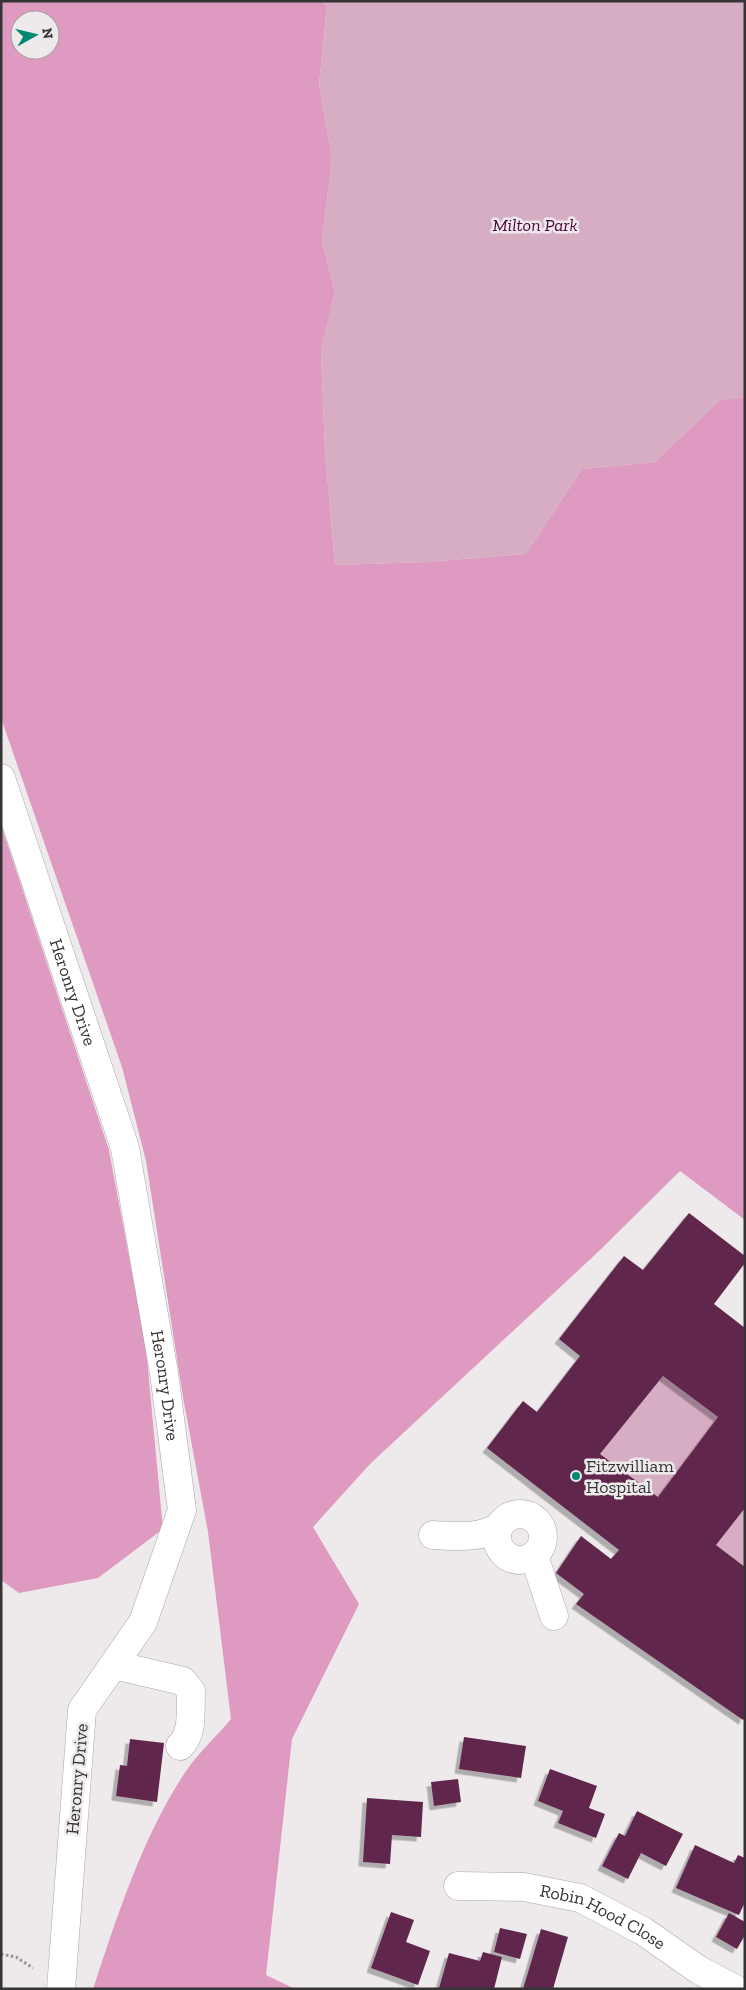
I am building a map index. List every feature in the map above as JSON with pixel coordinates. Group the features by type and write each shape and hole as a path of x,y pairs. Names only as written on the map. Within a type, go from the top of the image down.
{"street":[{"name":"Heronry Drive","path":"1,778 125,1148 164,1373 182,1510 143,1622 82,1710 61,1989"},
{"path":"433,1535 476,1536 487,1534 517,1513 525,1514 539,1522 544,1537 534,1556 554,1616"},
{"path":"114,1665 184,1681 191,1691 191,1700 187,1740 180,1746"},
{"name":"Robin Hood Close","path":"458,1886 524,1887 580,1898 643,1931 699,1970 735,1989"}],"path":[{"path":"1,1954 16,1957 35,1970"}],"green space":[{"name":"Milton Park","path":"322,1 745,1 745,397 720,402 655,462 582,469 526,554 427,562 335,565 325,451 321,351 335,292 322,242 332,157 319,85 327,6"},
{"path":"663,1376 718,1417 658,1497 600,1454"},
{"path":"745,1508 745,1567 716,1545"}],"shaded area":[{"path":"1,1 322,1 327,6 319,85 332,157 322,242 335,292 321,351 325,451 335,565 427,562 526,554 582,469 655,462 720,401 745,397 745,1220 680,1171 598,1252 370,1464 313,1527 359,1604 292,1739 266,1975 295,1989 93,1989 111,1934 155,1824 189,1767 231,1719 208,1532 183,1397 146,1161 122,1067 1,718"},
{"path":"1,825 109,1150 146,1348 163,1529 98,1578 19,1593 1,1580"}],"building":[{"name":"Fitzwilliam Hospital","path":"689,1213 745,1256 745,1263 714,1304 745,1328 745,1508 716,1545 745,1567 745,1717 743,1720 576,1604 584,1594 556,1573 581,1536 611,1559 619,1550 487,1448 523,1401 537,1412 580,1356 559,1339 624,1256 643,1270","holes":["663,1376 718,1417 658,1497 600,1454"]},
{"path":"464,1737 526,1746 521,1778 459,1769"},
{"path":"130,1739 164,1743 157,1802 116,1796 120,1765 127,1766"},
{"path":"550,1769 597,1786 589,1808 605,1814 596,1838 558,1823 563,1811 538,1801"},
{"path":"458,1779 461,1802 434,1806 431,1782"},
{"path":"367,1798 423,1802 421,1837 392,1835 390,1864 363,1862"},
{"path":"637,1811 683,1834 666,1866 641,1853 628,1879 602,1866 619,1833 625,1836"},
{"path":"695,1845 734,1863 738,1855 745,1858 745,1902 739,1915 676,1888"},
{"path":"391,1912 414,1920 406,1942 430,1951 418,1985 371,1968"},
{"path":"729,1913 745,1922 745,1935 737,1949 716,1937"},
{"path":"500,1928 527,1934 520,1959 494,1952"},
{"path":"541,1929 568,1937 553,1989 523,1989"},
{"path":"483,1952 502,1957 494,1989 439,1988 449,1953 480,1961"}],"place":[{"name":"Fitzwilliam Hospital","path":"576,1476"}]}
